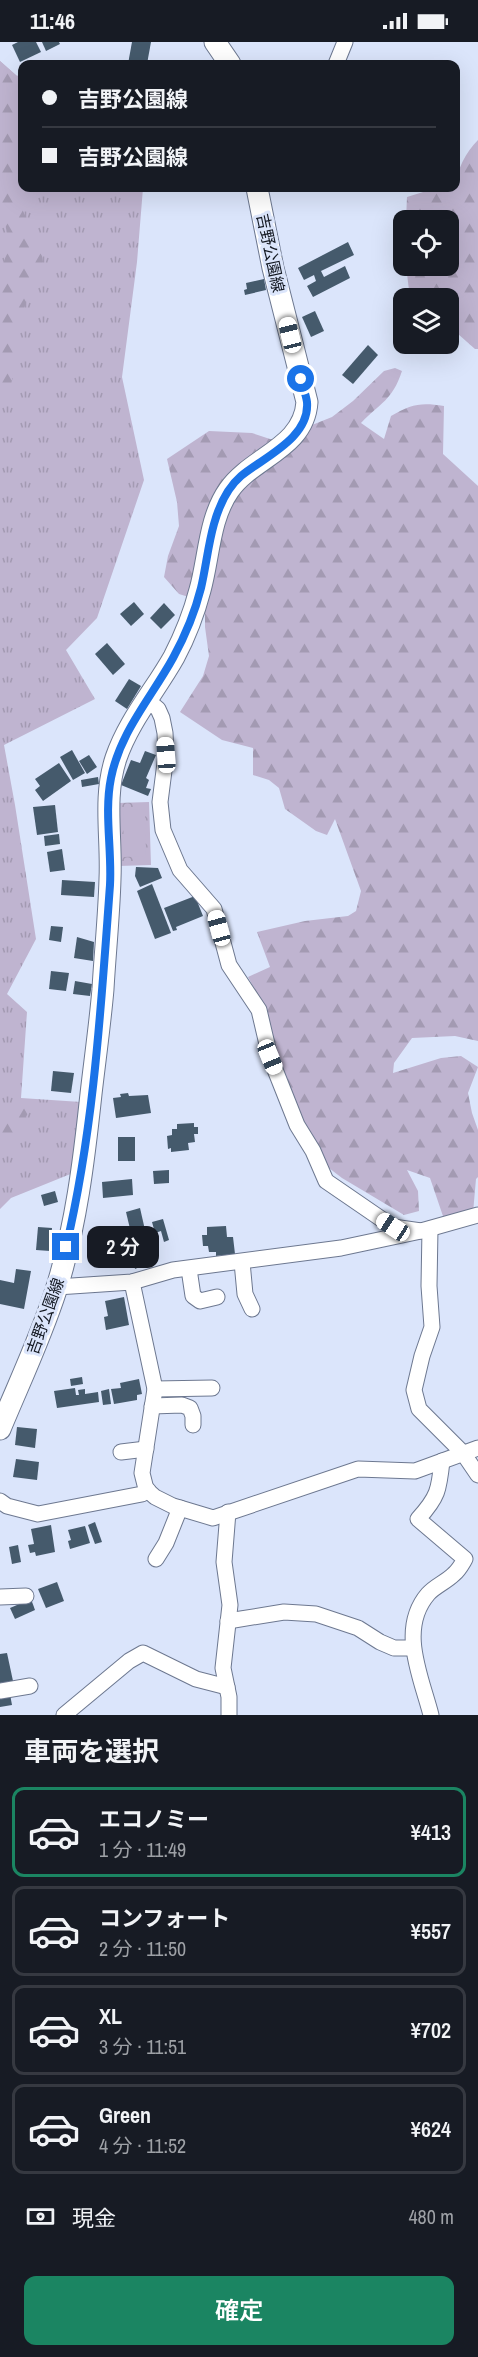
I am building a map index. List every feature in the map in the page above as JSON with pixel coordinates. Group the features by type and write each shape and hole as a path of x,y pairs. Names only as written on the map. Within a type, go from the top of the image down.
{"main road":[{"path":"215,42 227,60"},
{"name":"吉野公園線","path":"0,1428 47,1318 57,1287 76,1207 102,1002 110,878 108,791 117,757 146,699 173,659 190,621 200,590 214,525 229,490 240,477 290,440 299,428 306,409 307,402 273,268 258,192"}],"street":[{"path":"338,60 345,42"},
{"path":"146,699 158,709 165,733 166,755 160,802 163,830 180,870 214,909 229,965 259,1010 270,1057 297,1125 313,1150 326,1181 393,1227 425,1230"},
{"path":"57,1287 132,1282 173,1270 341,1248 425,1230 478,1215"},
{"path":"425,1230 432,1327 414,1390 419,1409 471,1451 478,1475"},
{"path":"242,1262 245,1294 252,1309"},
{"path":"189,1269 193,1296 200,1301 217,1297"},
{"path":"132,1282 155,1389 142,1473 148,1490 155,1497 180,1508 213,1518 358,1470 415,1470 471,1451"},
{"path":"155,1389 212,1388"},
{"path":"152,1406 182,1405 190,1408 193,1416 192,1425"},
{"path":"121,1452 146,1449"},
{"path":"431,1715 413,1648 413,1620 419,1605 430,1592 455,1573 465,1559 418,1519 434,1501 442,1461"},
{"path":"0,1502 38,1514 142,1494 148,1490"},
{"path":"156,1559 166,1543 180,1508"},
{"path":"228,1512 224,1562 230,1605 223,1668 229,1715"},
{"path":"0,1597 26,1596"},
{"path":"228,1620 284,1612 316,1614 358,1628 394,1648 413,1648"},
{"path":"74,1712 129,1661 143,1653 196,1678 227,1687"},
{"path":"0,1690 30,1686"}],"green space":[{"path":"0,61 18,76 18,192 143,192 137,262 122,377 144,480 97,618 66,650 95,699 4,745 36,939 7,994 27,1012 21,1098 81,1102 73,1173 11,1198 0,1209"},
{"path":"0,61 18,76 18,150 14,159 13,190 41,249 43,262 29,291 13,349 12,380 0,399 0,268 5,260 8,240 6,227 0,215"},
{"path":"478,140 478,349 459,335 459,288 409,288 407,276 459,276 459,210 406,210 407,197 423,192 460,192 462,162"},
{"path":"395,368 402,371 394,389 361,423 384,439 391,416 398,412 416,405 444,406 443,454 478,486 478,1041 455,1036 412,1038 394,1063 393,1073 441,1058 461,1056 478,1067 468,1093 478,1130 478,1177 473,1213 445,1222 430,1178 407,1170 418,1191 419,1211 404,1215 342,1178 325,1165 315,1140 300,1120 256,992 248,977 270,967 257,932 305,921 348,916 356,911 361,891 335,819 327,835 316,831 285,809 279,788 269,780 253,775 253,748 222,740 180,712 203,676 209,656 205,627 205,602 179,594 164,577 168,556 179,526 177,502 167,459 209,431 252,433 270,439 297,441 312,425 332,417 353,401 384,371"},
{"path":"149,802 151,865 119,866 117,803"},
{"path":"145,809 146,856 124,857 123,810"},
{"path":"32,1108 12,1136 0,1137 0,1109"}],"building":[{"path":"18,42 36,42 41,52 19,60 12,45"},
{"path":"42,42 59,42 60,44 46,51"},
{"path":"132,42 151,42 148,60 129,60"},
{"path":"348,242 354,255 321,271 324,277 345,266 350,278 313,297 307,286 316,281 314,275 304,280 298,268"},
{"path":"264,279 266,290 245,295 246,283"},
{"path":"315,311 324,331 311,337 302,317"},
{"path":"368,345 378,355 353,384 342,375"},
{"path":"134,602 144,614 131,626 120,614"},
{"path":"164,603 175,615 161,629 150,618"},
{"path":"107,643 125,664 113,675 95,654"},
{"path":"129,679 141,686 127,709 115,701"},
{"path":"72,750 85,773 73,780 60,757"},
{"path":"145,751 156,755 146,778 149,780 146,788 151,789 148,796 121,785 131,760 140,763"},
{"path":"89,755 97,767 87,774 79,761"},
{"path":"59,763 71,781 43,801 35,790 40,786 35,779"},
{"path":"98,777 99,784 82,787 81,780"},
{"path":"55,805 58,832 37,835 33,807"},
{"path":"59,834 60,844 45,846 44,836"},
{"path":"62,849 65,870 50,872 47,852"},
{"path":"136,867 158,868 162,878 140,887 135,876"},
{"path":"62,880 95,882 94,897 61,895"},
{"path":"152,884 171,933 155,939 137,891"},
{"path":"195,896 203,916 176,927 177,930 173,931 164,908"},
{"path":"51,926 63,927 61,942 49,940"},
{"path":"77,937 94,942 93,961 74,958"},
{"path":"51,971 69,973 66,991 49,989"},
{"path":"75,981 92,984 90,996 73,994"},
{"path":"53,1071 74,1073 71,1093 51,1091"},
{"path":"128,1093 129,1096 148,1095 151,1113 116,1118 113,1098"},
{"path":"194,1123 194,1127 198,1127 198,1134 194,1134 195,1142 188,1143 189,1150 171,1152 171,1148 168,1149 167,1136 172,1135 172,1129 177,1129 177,1124"},
{"path":"118,1137 135,1137 135,1161 118,1161"},
{"path":"169,1170 169,1183 154,1184 153,1171"},
{"path":"132,1179 133,1195 103,1198 102,1182"},
{"path":"55,1191 58,1202 44,1206 41,1195"},
{"path":"140,1208 145,1230 131,1233 126,1212"},
{"path":"163,1219 169,1240 164,1242 161,1231 155,1233 152,1222"},
{"path":"226,1226 227,1237 233,1237 235,1254 216,1256 216,1252 209,1252 208,1246 203,1246 202,1235 207,1235 207,1227"},
{"path":"38,1227 52,1228 50,1251 36,1250"},
{"path":"149,1239 154,1255 149,1257 151,1262 135,1269 132,1252 143,1248 141,1241"},
{"path":"16,1269 31,1271 24,1309 0,1304 0,1280 14,1283"},
{"path":"124,1297 129,1325 106,1330 104,1317 108,1316 105,1301"},
{"path":"82,1377 83,1384 71,1386 70,1379"},
{"path":"139,1379 142,1394 137,1395 137,1400 114,1404 111,1389 121,1388 120,1383"},
{"path":"75,1388 76,1395 79,1395 78,1390 85,1389 85,1394 98,1392 99,1402 57,1408 54,1391"},
{"path":"109,1389 111,1404 103,1405 101,1391"},
{"path":"17,1427 37,1429 35,1448 15,1445"},
{"path":"16,1459 39,1462 37,1480 13,1477"},
{"path":"95,1522 102,1542 95,1544 88,1525"},
{"path":"51,1525 55,1552 36,1556 35,1552 30,1553 28,1545 34,1544 31,1529"},
{"path":"85,1526 90,1543 70,1549 68,1541 71,1540 68,1530"},
{"path":"18,1545 21,1562 12,1564 9,1547"},
{"path":"57,1582 64,1601 46,1608 38,1589"},
{"path":"31,1599 35,1610 15,1619 10,1608"},
{"path":"7,1653 13,1681 0,1683 0,1654"},
{"path":"10,1694 12,1705 0,1707 0,1695"}],"route":[{"path":"66,1247 76,1207 84,1153 102,1002 110,878 108,791 112,774 126,735 146,699 173,659 190,621 200,590 214,525 229,490 240,477 290,440 305,417 307,402 301,379"}]}
